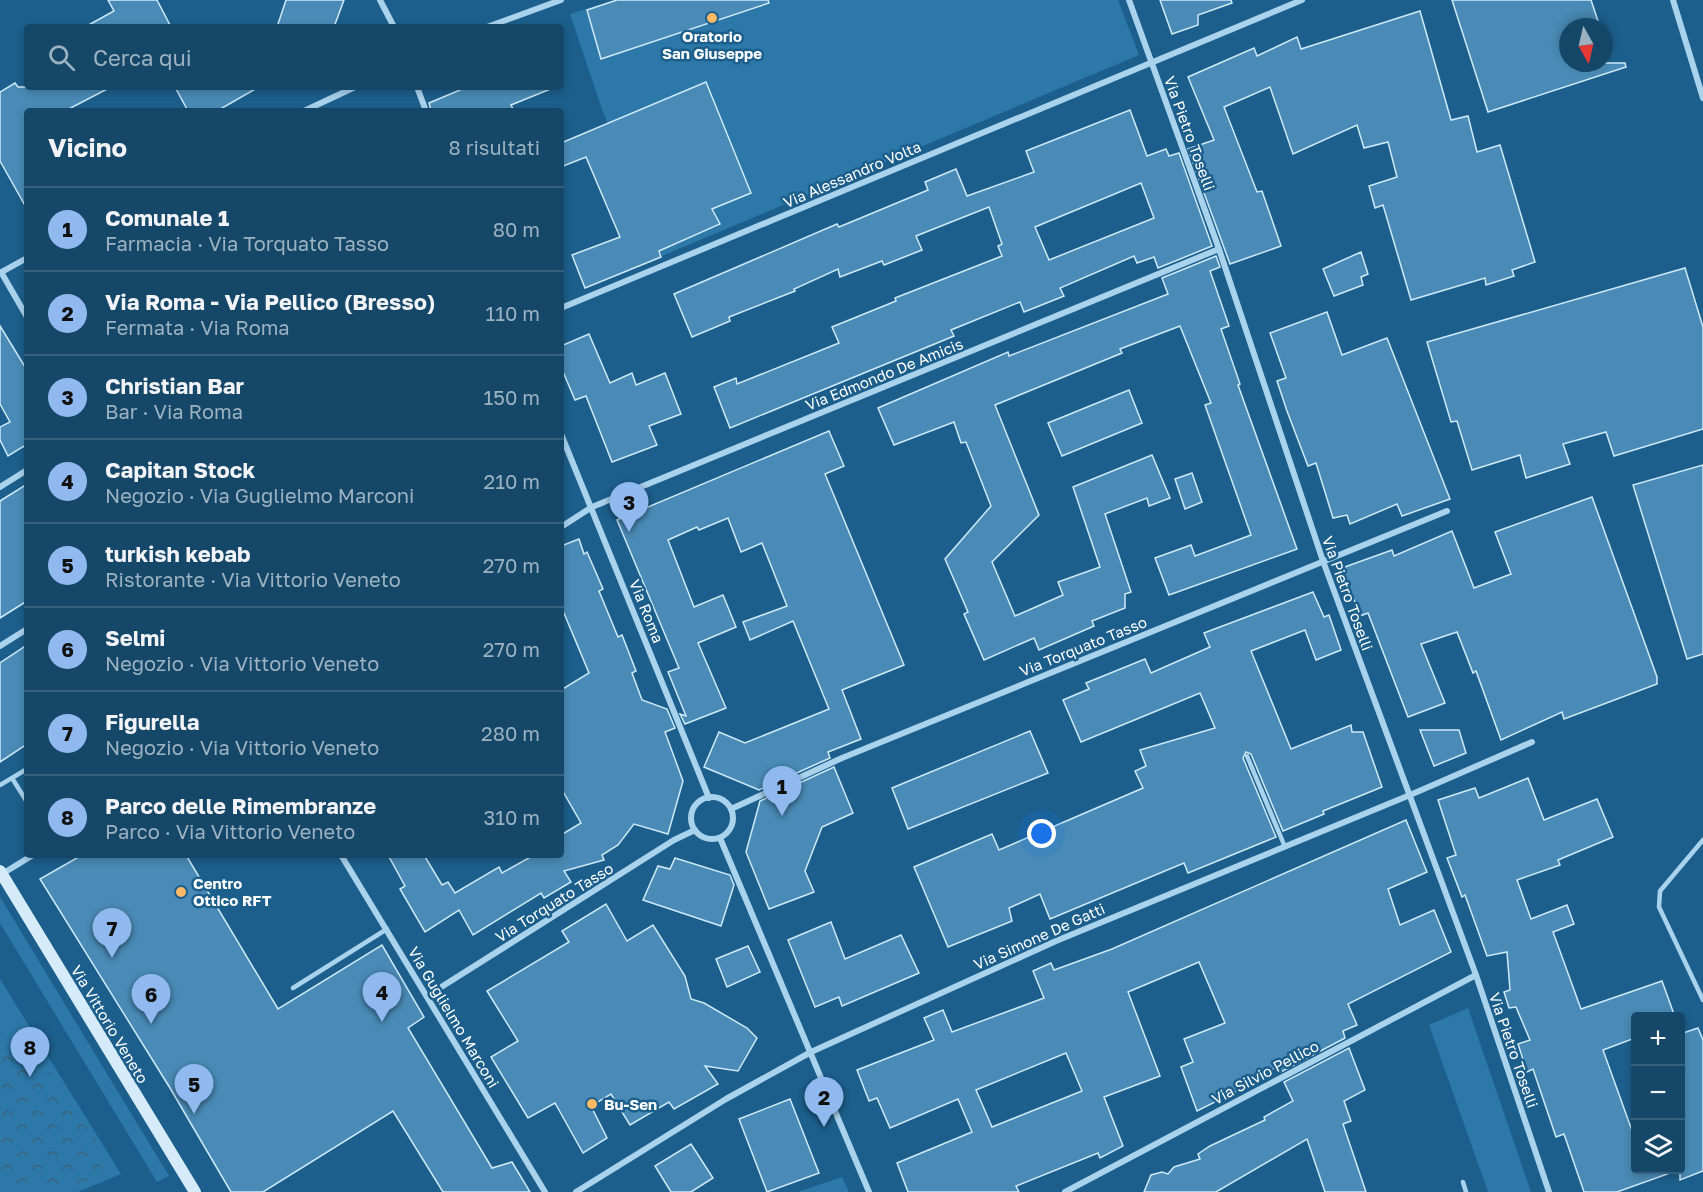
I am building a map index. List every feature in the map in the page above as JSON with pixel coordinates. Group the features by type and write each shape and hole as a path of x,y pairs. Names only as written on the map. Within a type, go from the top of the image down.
{"main road":[{"name":"Via Vittorio Veneto","path":"1,873 190,1191"}],"street":[{"path":"380,0 392,24"},
{"path":"495,24 561,0"},
{"name":"Via Pietro Toselli","path":"1130,0 1219,249 1323,561 1476,975 1550,1192"},
{"name":"Via Alessandro Volta","path":"564,307 1302,0"},
{"path":"1673,0 1703,98"},
{"path":"310,108 349,90"},
{"path":"418,90 425,108"},
{"name":"Via Edmondo De Amicis","path":"564,524 592,507 1219,249"},
{"path":"24,260 0,272 24,312"},
{"name":"Via Roma","path":"564,441 709,798"},
{"path":"0,487 24,472"},
{"name":"Via Torquato Tasso","path":"731,809 842,758 1447,511"},
{"path":"0,646 24,631"},
{"name":"Via Simone De Gatti","path":"576,1192 726,1100 811,1052 1056,941 1410,795 1532,742"},
{"path":"709,798 725,802 731,809 732,825 720,838 703,837 695,830 692,816 694,807 709,798"},
{"name":"Via Torquato Tasso","path":"427,996 674,840 695,830"},
{"path":"720,838 869,1192"},
{"path":"1,873 28,858"},
{"name":"Via Guglielmo Marconi","path":"343,858 544,1192"},
{"name":"Via Silvio Pellico","path":"1065,1192 1476,975"}],"lane":[{"path":"1247,756 1285,847"},
{"path":"0,785 24,771"},
{"path":"12,778 24,797"},
{"path":"1703,840 1660,891 1659,907 1703,1000"},
{"path":"293,988 387,929"},
{"path":"1463,1182 1466,1192"}],"green space":[{"path":"614,0 1118,0 1139,55 662,256 603,112 570,14"},
{"path":"0,897 169,1176 157,1182 0,923"},
{"path":"0,979 121,1174 78,1192 0,1192"},
{"path":"1468,1008 1531,1192 1488,1192 1429,1025"},
{"path":"0,1045 29,1050 41,1062 105,1153 109,1165 99,1174 88,1181 60,1189 0,1192"},
{"path":"842,1177 849,1192 798,1192"}],"building":[{"path":"108,0 157,0 169,24 90,24 114,11"},
{"path":"286,0 344,0 335,24 278,24"},
{"path":"617,0 768,0 769,3 601,59 587,10"},
{"path":"1160,0 1231,0 1232,3 1198,15 1198,25 1172,34"},
{"path":"1452,0 1591,0 1597,18 1559,18 1559,72 1611,72 1488,112"},
{"path":"1420,11 1451,120 1468,116 1477,152 1500,145 1535,262 1512,270 1514,276 1486,285 1485,278 1411,300 1383,205 1375,208 1369,186 1397,177 1388,142 1364,148 1357,125 1293,154 1270,87 1224,107 1257,192 1262,191 1281,246 1230,264 1188,149 1214,140 1188,77 1254,48 1257,56 1297,37 1301,49"},
{"path":"1613,63 1625,63 1626,67 1613,71"},
{"path":"706,82 751,193 712,209 720,224 659,251 661,257 585,288 572,255 620,237 586,157 564,166 564,142"},
{"path":"15,83 18,87 24,87 24,90 105,90 71,108 24,108 24,204 0,161 0,92"},
{"path":"177,90 254,90 222,108 186,108"},
{"path":"460,90 548,90 511,105 512,108 430,108 429,103"},
{"path":"1130,110 1147,156 1166,149 1169,156 1179,153 1212,246 1158,268 1154,257 1137,263 1134,256 1060,288 1064,296 1024,312 1020,302 951,330 954,336 730,428 714,387 736,378 737,384 839,343 832,327 896,301 895,298 1002,256 998,246 1002,244 989,207 916,236 922,250 884,265 882,261 840,277 838,269 794,289 795,291 729,317 730,321 692,337 674,294 837,224 839,227 928,190 925,182 956,169 967,196 1034,172 1026,151","holes":["1141,183 1154,218 1049,260 1035,227"]},
{"path":"1361,252 1368,274 1361,277 1363,285 1334,296 1323,269"},
{"path":"1216,256 1220,267 1210,271 1229,326 1221,329 1240,384 1238,385 1297,549 1169,595 1155,558 1191,545 1195,556 1251,535 1205,405 1211,403 1180,326 1120,349 1122,353 995,405 1039,515 992,562 1015,616 1063,595 1058,582 1100,567 1073,487 1152,455 1170,498 1149,506 1147,498 1105,514 1131,592 1125,594 1125,608 1092,621 1094,626 1039,650 1034,638 984,660 964,614 968,612 945,559 991,506 966,442 961,443 954,422 894,445 878,408 1008,352 1009,356 1168,294 1162,278"},
{"path":"1685,268 1703,327 1703,429 1614,456 1606,432 1563,444 1570,464 1526,478 1520,455 1472,470 1457,421 1451,422 1427,342"},
{"path":"1327,312 1342,355 1387,338 1450,499 1402,516 1397,504 1350,524 1347,515 1333,518 1316,463 1308,466 1287,411 1277,381 1286,378 1270,333"},
{"path":"0,326 24,365 24,446 8,456 0,440 0,427 10,422 0,404"},
{"path":"589,334 610,383 632,373 636,385 665,373 681,414 649,426 657,445 612,462 586,396 575,400 564,374 564,345"},
{"path":"1129,390 1142,423 1062,456 1048,423"},
{"path":"829,431 844,466 825,474 904,665 842,690 861,739 828,752 830,758 759,790 704,767 719,732 745,743 829,709 793,621 750,640 743,622 787,606 762,543 741,552 728,518 699,530 697,527 668,540 694,607 723,595 736,627 698,643 726,708 685,724 680,714 686,716 668,672 679,668 617,520"},
{"path":"1703,465 1703,654 1687,659 1633,485"},
{"path":"1192,473 1202,502 1185,509 1175,479"},
{"path":"24,486 24,603 0,618 0,501"},
{"path":"1592,497 1657,677 1657,684 1564,719 1562,712 1501,740 1476,671 1473,673 1457,632 1421,644 1445,703 1408,717 1368,613 1360,616 1342,568 1392,550 1394,556 1452,531 1474,588 1511,574 1495,532"},
{"path":"579,539 584,554 587,552 603,589 599,591 618,637 622,635 636,671 632,673 642,700 667,709 675,728 665,732 683,781 668,834 634,824 618,845 602,855 604,860 564,871 571,882 544,898 541,893 473,935 459,910 425,932 400,889 405,886 390,858 426,858 442,885 448,882 455,893 499,867 502,873 529,858 564,858 564,833 581,823 564,793 564,688 589,673 564,613 564,545"},
{"path":"1313,592 1324,617 1329,615 1341,650 1316,660 1305,630 1251,651 1291,749 1351,725 1352,732 1363,732 1382,787 1323,811 1324,814 1283,831 1251,754 1246,752 1243,758 1276,837 1188,873 1184,863 1050,919 1040,894 1009,908 1012,921 948,947 914,867 992,834 999,850 1143,788 1135,771 1146,766 1140,750 1215,728 1200,693 1081,742 1063,700 1089,689 1086,683 1145,659 1151,673 1210,647 1204,633"},
{"path":"24,647 24,746 0,762 0,663"},
{"path":"1420,730 1459,730 1466,753 1434,766"},
{"path":"1030,731 1048,773 908,829 892,788"},
{"path":"834,767 853,813 822,827 805,871 814,892 769,909 746,852 760,801"},
{"path":"1528,778 1544,820 1597,799 1613,837 1558,860 1560,865 1517,880 1531,919 1567,905 1574,924 1553,932 1581,1009 1662,981 1673,1012 1631,1012 1631,1040 1603,1050 1631,1128 1631,1174 1667,1174 1617,1192 1584,1192 1564,1134 1556,1137 1533,1069 1527,1072 1518,1044 1530,1040 1516,1007 1509,1008 1504,992 1510,990 1507,952 1487,956 1465,895 1462,897 1447,858 1456,855 1438,800 1475,788 1479,798"},
{"path":"1406,820 1427,872 1388,889 1400,925 1434,910 1451,952 1348,1004 1357,1025 1343,1031 1345,1038 1279,1073 1277,1067 1245,1083 1247,1086 1197,1111 1181,1067 1193,1062 1184,1039 1225,1023 1199,962 1128,992 1160,1076 1104,1097 1123,1146 1100,1158 1098,1153 1016,1186 1019,1192 908,1192 897,1163 972,1132 958,1099 890,1128 877,1098 869,1101 857,1070 934,1040 924,1018 943,1010 952,1032 1044,998 1033,971 1051,963 1054,970 1112,949","holes":["1066,1053 1082,1091 992,1127 976,1090"]},
{"path":"77,858 188,858 278,1009 382,945 424,1017 408,1028 492,1168 512,1162 530,1192 443,1192 393,1111 263,1192 231,1192 170,1088 40,879"},
{"path":"675,858 730,875 734,885 721,926 643,900 658,866 670,869"},
{"path":"606,904 627,941 653,925 685,976 691,999 704,1003 747,1028 757,1038 738,1071 705,1066 718,1084 674,1109 669,1102 630,1125 611,1094 591,1106 607,1138 583,1153 555,1103 528,1118 491,1057 518,1041 487,991 569,942 562,931"},
{"path":"831,922 845,959 901,935 919,973 842,1006 839,997 815,1007 788,940"},
{"path":"748,946 760,972 727,987 716,959"},
{"path":"1698,1028 1703,1040 1703,1171 1680,1180 1680,1174 1685,1174 1685,1032"},
{"path":"1349,1048 1365,1090 1344,1101 1351,1121 1343,1124 1366,1192 1325,1192 1307,1139 1216,1192 1144,1192 1151,1175 1162,1172 1168,1174 1174,1167 1200,1159 1198,1154 1210,1146 1265,1120 1264,1117 1293,1101 1284,1082"},
{"path":"790,1099 819,1173 767,1192 739,1119"},
{"path":"691,1144 713,1178 691,1192 671,1192 655,1166"}],"place":[{"name":"Oratorio San Giuseppe","path":"712,18"},
{"name":"Christian Bar","path":"629,532"},
{"name":"Comunale 1","path":"782,816"},
{"name":"Centro Ottico RFT","path":"181,892"},
{"name":"Figurella","path":"112,958"},
{"name":"Capitan Stock","path":"382,1022"},
{"name":"Selmi","path":"151,1024"},
{"name":"Parco delle Rimembranze","path":"30,1077"},
{"name":"Bu-Sen","path":"592,1104"},
{"name":"turkish kebab","path":"194,1114"},
{"name":"Via Roma - Via Pellico (Bresso)","path":"824,1127"}]}
